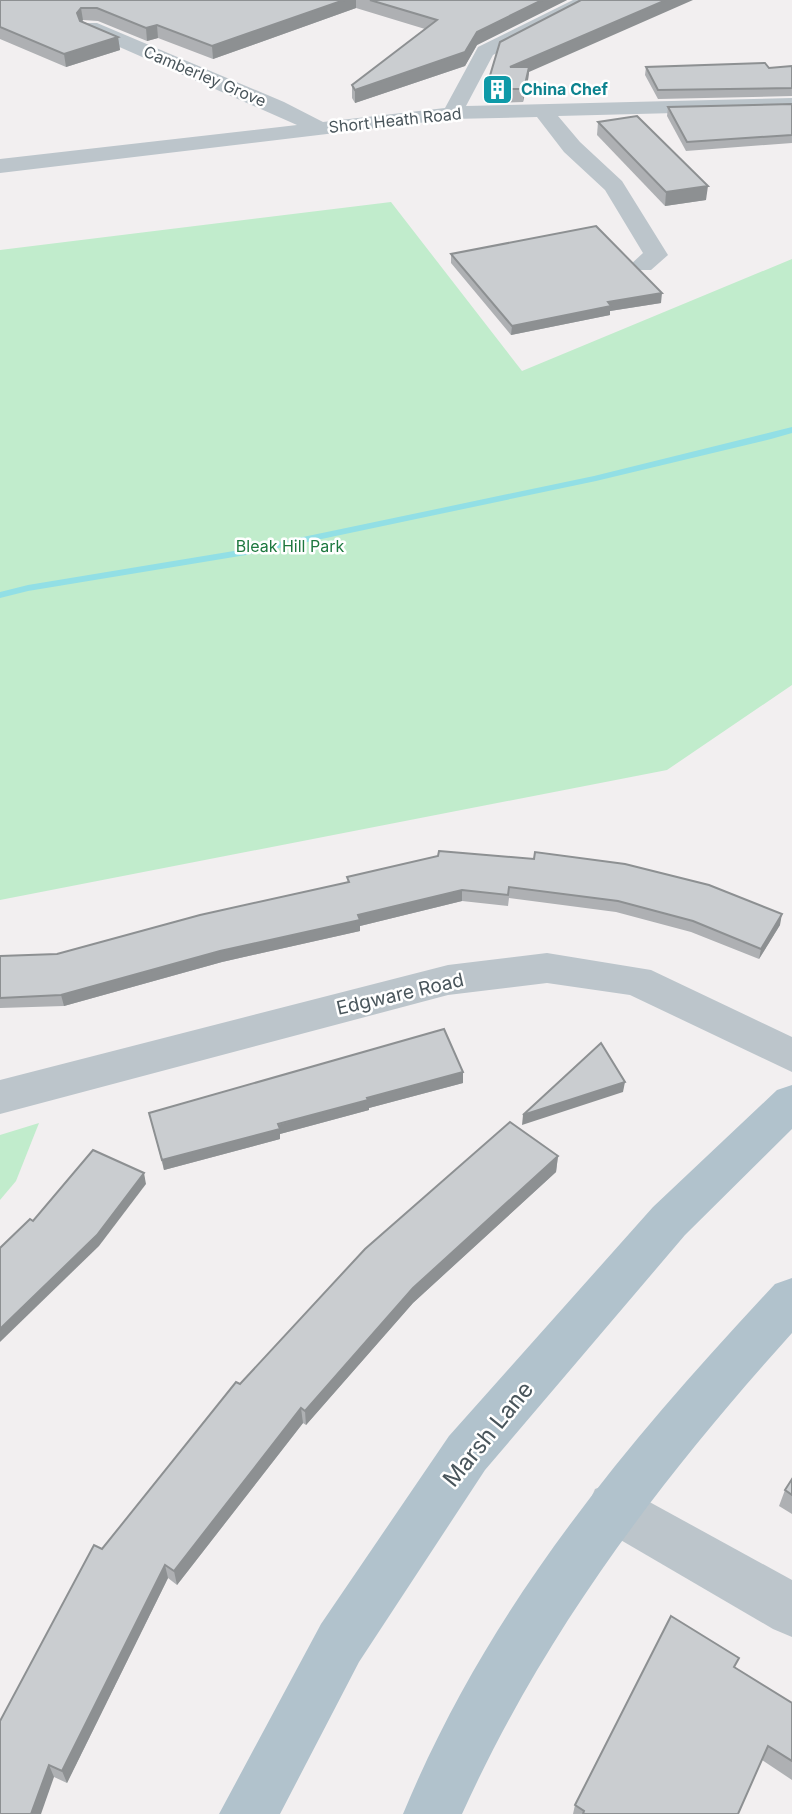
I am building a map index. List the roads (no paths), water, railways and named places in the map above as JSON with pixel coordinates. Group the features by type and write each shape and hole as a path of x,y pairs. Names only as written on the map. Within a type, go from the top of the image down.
{"main road":[{"name":"Marsh Lane","path":"248,1814 340,1643 467,1453 668,1221 792,1102"},
{"path":"432,1814 513,1656 613,1507 652,1456 792,1299"}],"street":[{"path":"452,113 485,51 561,11 589,0"},
{"name":"Camberley Grove","path":"90,27 277,106 319,128"},
{"name":"Short Heath Road","path":"0,166 452,113 541,109 700,109 792,104"},
{"path":"541,109 572,147 614,186 658,258"},
{"name":"Edgware Road","path":"0,1097 448,980 547,968 637,981 792,1056"},
{"path":"613,1507 792,1610"}],"waterway":[{"path":"0,595 246,552 596,478 792,430"}],"place":[{"name":"China Chef","path":"498,89"}],"park label":[{"name":"Bleak Hill Park","path":"290,546"}]}
